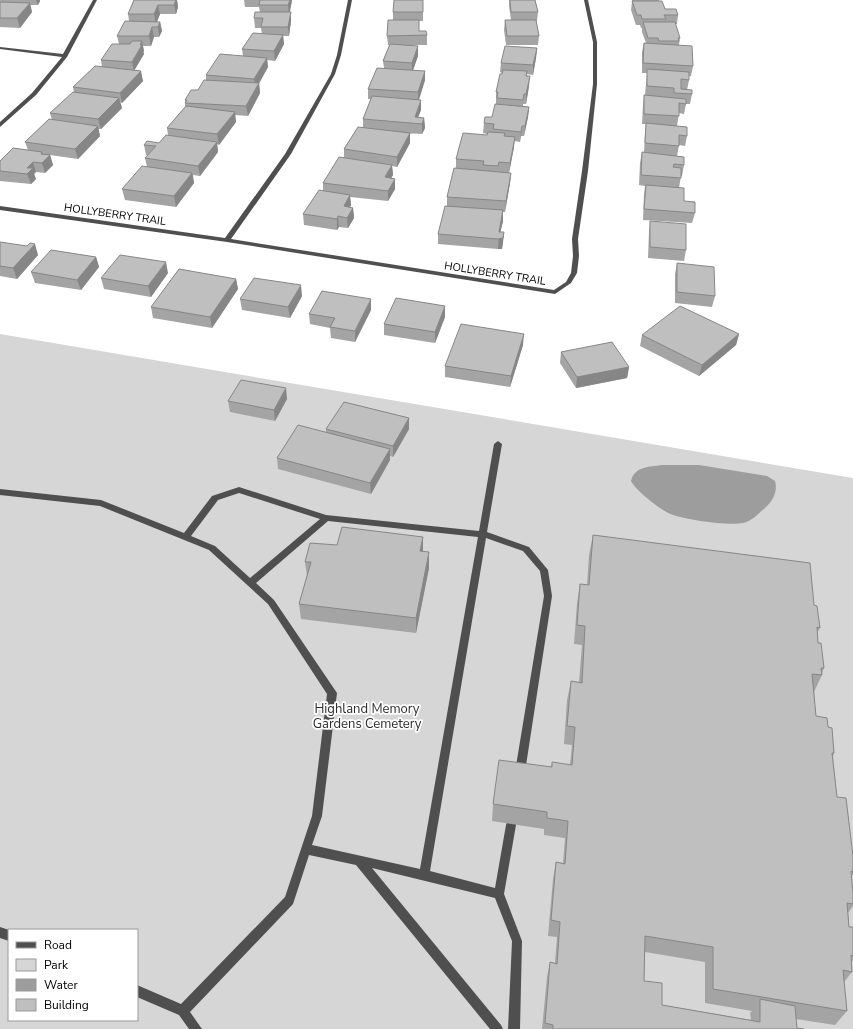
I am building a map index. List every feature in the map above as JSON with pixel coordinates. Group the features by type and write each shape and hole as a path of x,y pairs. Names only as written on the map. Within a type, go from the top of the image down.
{"street":[{"path":"0,125 34,94 65,56 95,0"},
{"path":"227,240 288,154 332,74 339,55 350,0"},
{"name":"HOLLYBERRY TRAIL","path":"0,208 227,240 555,292 568,283 574,273 576,256 575,239 585,171 594,92 595,42 586,0"},
{"path":"0,48 65,56"},
{"path":"424,875 498,444"},
{"path":"186,537 215,498 239,490 326,518 482,534 526,549 544,570 548,596 518,780"},
{"path":"0,492 101,503 212,548 271,602 332,693 317,816 289,900 183,1011"},
{"path":"250,583 326,518"},
{"path":"511,825 499,894 517,941 514,1029"},
{"path":"306,849 424,875 499,894"},
{"path":"359,861 497,1029"},
{"path":"138,991 183,1011 196,1029"}],"green space":[{"name":"Highland Memory Gardens Cemetery","path":"0,334 853,478 853,1029 0,1029"}],"water":[{"path":"662,465 699,465 767,476 775,481 776,488 768,505 749,521 736,524 698,521 673,515 657,506 638,490 631,481 633,476 639,470"}],"building":[{"path":"134,0 176,0 174,5 158,5 154,14 128,14"},
{"path":"260,0 290,0 288,5 259,5"},
{"path":"394,0 423,0 423,12 393,12"},
{"path":"510,0 535,0 538,12 511,12"},
{"path":"632,1 662,1 665,9 676,9 678,15 664,15 666,19 642,19 641,15 637,15"},
{"path":"1,2 30,3 17,18 0,18"},
{"path":"255,12 291,12 288,27 261,27 263,18 254,18"},
{"path":"388,20 419,20 419,31 426,31 427,35 387,36"},
{"path":"505,20 536,20 539,36 507,36"},
{"path":"125,21 160,22 158,27 152,27 149,36 117,36"},
{"path":"643,22 675,22 680,38 678,38 679,41 659,41 658,38 648,38"},
{"path":"253,33 283,35 274,51 242,49"},
{"path":"132,41 142,41 140,45 142,45 132,62 101,60 112,44 130,44"},
{"path":"644,43 692,46 693,66 643,63"},
{"path":"390,44 418,46 412,63 383,61"},
{"path":"505,46 537,48 533,65 501,63"},
{"path":"220,54 267,58 254,79 206,75"},
{"path":"95,66 141,71 120,93 73,87"},
{"path":"377,68 425,71 418,92 368,89"},
{"path":"647,69 689,72 689,80 681,79 681,89 692,90 692,94 674,93 674,88 647,86"},
{"path":"503,70 527,71 526,76 530,76 523,100 497,98 498,92 496,92 500,74 502,74"},
{"path":"204,80 259,83 246,106 185,103 187,100 185,100 191,90 198,90"},
{"path":"73,92 119,98 98,119 50,113"},
{"path":"644,95 686,99 686,104 679,103 679,116 644,114"},
{"path":"372,96 421,100 415,117 424,118 422,124 363,119"},
{"path":"495,104 529,107 525,126 522,126 521,132 493,129 494,124 484,123 485,117 492,117"},
{"path":"186,106 235,112 217,134 167,128"},
{"path":"49,119 98,126 75,149 25,142"},
{"path":"646,123 687,127 687,136 679,135 679,146 645,143"},
{"path":"358,127 410,133 397,157 344,149"},
{"path":"488,132 505,133 504,136 515,137 510,163 499,162 498,166 483,165 484,161 456,159 463,133 487,135"},
{"path":"166,135 217,142 198,166 145,158 156,146 144,145 147,141 159,143"},
{"path":"13,148 42,152 41,154 50,155 42,163 33,162 27,168 33,168 27,174 0,171 0,161"},
{"path":"642,152 684,157 684,165 674,164 673,167 681,168 681,178 641,175"},
{"path":"339,157 392,165 385,177 395,179 388,191 323,183"},
{"path":"142,166 192,173 174,196 122,189"},
{"path":"454,168 511,173 506,201 447,197"},
{"path":"646,185 684,188 684,201 695,202 695,213 644,209"},
{"path":"319,190 350,195 344,206 353,208 347,218 338,216 337,219 303,214"},
{"path":"445,206 503,210 499,232 504,232 503,238 498,239 438,234"},
{"path":"650,221 686,224 686,250 650,247"},
{"path":"0,242 27,246 30,243 35,244 13,268 0,266"},
{"path":"51,250 96,257 77,280 31,272"},
{"path":"120,255 166,262 148,286 101,278"},
{"path":"677,263 714,267 715,296 677,292"},
{"path":"179,269 236,279 210,317 151,307"},
{"path":"254,278 301,285 288,307 240,299"},
{"path":"322,291 371,299 355,331 330,327 335,318 309,314"},
{"path":"396,298 445,306 435,332 384,324"},
{"path":"680,306 739,334 702,365 642,335"},
{"path":"461,324 524,334 511,376 445,366"},
{"path":"612,342 629,367 577,377 561,352"},
{"path":"241,380 286,388 274,410 228,401"},
{"path":"344,402 409,418 393,446 326,429"},
{"path":"298,425 390,449 370,483 277,458"},
{"path":"342,527 423,537 420,551 429,552 416,618 299,604 311,562 305,562 310,543 337,545"},
{"path":"593,535 810,563 814,605 817,606 820,628 817,627 818,643 821,643 824,668 821,668 822,675 812,674 816,716 827,718 828,727 832,728 834,753 832,753 837,797 846,798 853,856 853,872 851,871 853,904 847,903 849,927 853,927 853,956 851,955 852,972 843,970 847,1011 713,989 713,947 645,936 644,981 662,983 662,1005 760,1022 760,999 795,1006 797,1028 804,1029 553,1029 553,1025 545,1023 550,962 557,964 560,922 551,920 556,862 565,864 568,821 547,818 547,812 493,804 499,760 552,767 552,762 572,765 575,727 567,726 571,681 582,683 585,626 577,625 580,584 589,585"}]}
